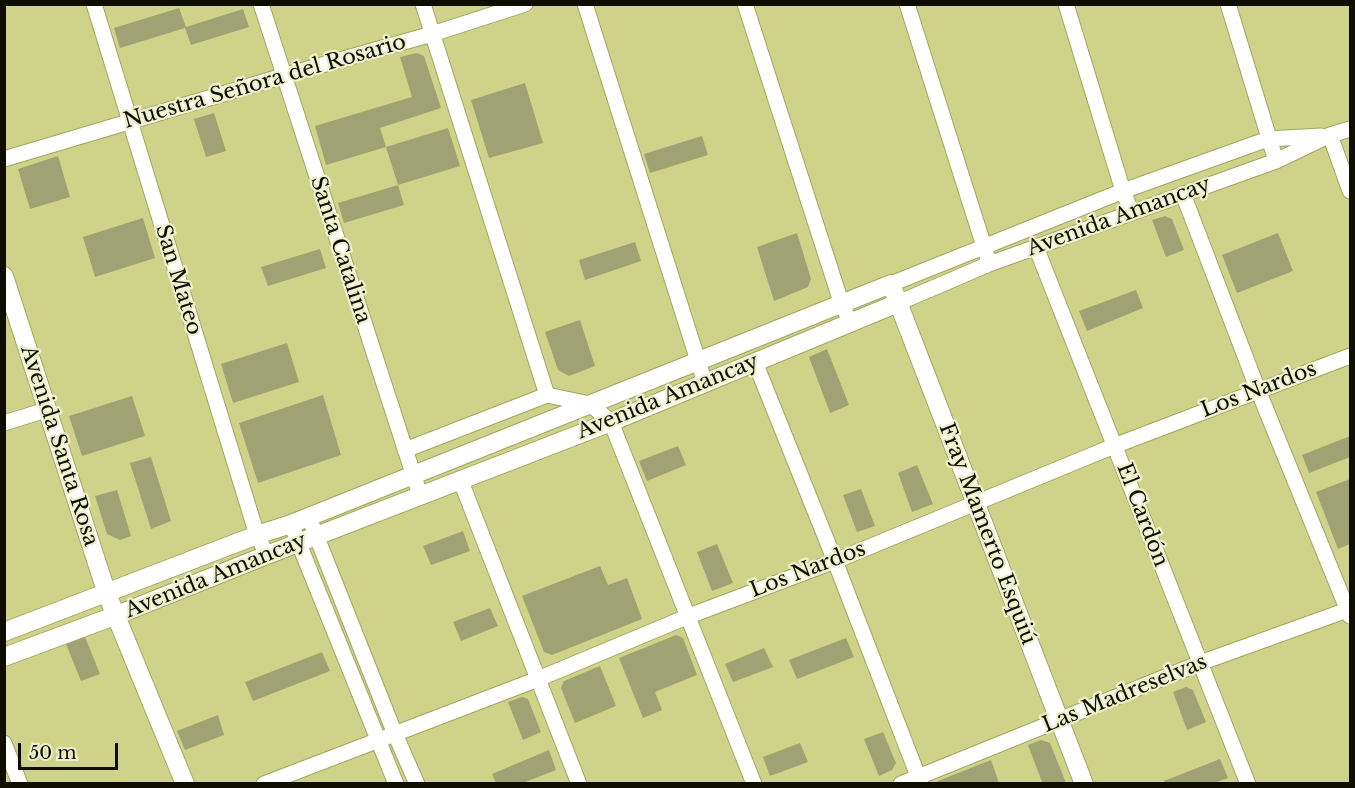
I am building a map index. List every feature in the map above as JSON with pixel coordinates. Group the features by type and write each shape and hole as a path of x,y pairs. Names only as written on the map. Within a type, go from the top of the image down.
{"street":[{"name":"San Mateo","path":"94,4 257,535 267,555"},
{"name":"Santa Catalina","path":"261,4 420,495"},
{"path":"423,4 547,395"},
{"name":"Nuestra Señora del Rosario","path":"4,159 432,34 525,4"},
{"path":"585,4 705,383"},
{"path":"745,4 842,305 851,323"},
{"path":"907,4 989,264"},
{"path":"1066,4 1132,213"},
{"path":"1228,4 1276,161"},
{"name":"Avenida Amancay","path":"4,657 611,422 989,264 1276,161 1330,135 1350,129"},
{"path":"1330,135 1350,190"},
{"name":"Avenida Amancay","path":"4,632 257,535 291,525 1123,190 1268,139 1330,135"},
{"path":"1183,194 1258,390 1350,612"},
{"name":"El Cardón","path":"1036,247 1248,783"},
{"name":"Avenida Santa Rosa","path":"6,283 107,594 185,783"},
{"name":"Fray Mamerto Esquiú","path":"891,284 1084,783"},
{"name":"Los Nardos","path":"264,783 538,679 689,616 835,561 1114,446 1350,356"},
{"path":"755,362 919,780"},
{"path":"405,450 547,395 591,404 611,422 754,783"},
{"path":"4,423 46,410"},
{"path":"459,479 579,783"},
{"path":"309,517 395,734 417,783"},
{"path":"291,525 396,783"},
{"name":"Las Madreselvas","path":"901,783 919,780 1200,663 1350,612"},
{"path":"4,743 20,783"}],"green space":[{"path":"179,8 186,27 243,9 249,27 191,45 185,28 120,48 114,28"},
{"path":"417,53 424,56 441,108 380,128 386,147 326,165 315,126 412,97 400,57"},
{"path":"525,83 543,143 489,158 471,100"},
{"path":"214,113 226,151 206,157 194,119"},
{"path":"448,128 460,166 398,185 386,147"},
{"path":"702,136 708,155 650,173 644,154"},
{"path":"58,156 70,197 30,209 18,169"},
{"path":"398,185 404,205 344,223 338,203"},
{"path":"1165,216 1172,219 1184,250 1166,257 1152,220"},
{"path":"143,218 155,258 95,277 83,237"},
{"path":"797,233 811,279 808,287 774,301 757,247"},
{"path":"1278,233 1293,271 1237,293 1222,255"},
{"path":"635,242 641,261 585,280 579,260"},
{"path":"320,249 326,268 268,286 261,267"},
{"path":"1136,290 1143,308 1087,331 1079,311"},
{"path":"580,320 595,366 569,376 558,370 545,332"},
{"path":"287,343 299,382 233,403 221,364"},
{"path":"827,349 849,405 830,413 809,357"},
{"path":"323,395 341,455 258,483 239,423"},
{"path":"132,396 145,436 82,456 69,416"},
{"path":"1350,436 1350,457 1309,473 1302,455"},
{"path":"678,446 686,465 647,481 639,461"},
{"path":"151,457 171,521 151,529 130,463"},
{"path":"917,465 933,504 912,512 898,473"},
{"path":"1350,479 1350,544 1338,549 1316,492"},
{"path":"861,489 875,526 857,532 843,495"},
{"path":"117,490 131,536 120,540 107,534 95,496"},
{"path":"463,531 470,551 431,565 423,546"},
{"path":"717,544 733,583 712,591 697,552"},
{"path":"600,566 608,585 627,578 642,619 552,655 544,652 522,596"},
{"path":"490,608 498,626 461,641 453,622"},
{"path":"676,635 683,638 697,675 655,692 662,710 643,718 619,658"},
{"path":"85,637 100,674 81,681 66,644"},
{"path":"846,638 854,657 797,679 789,660"},
{"path":"764,648 773,667 733,682 725,664"},
{"path":"322,652 330,671 253,701 245,682"},
{"path":"600,666 616,706 575,723 561,688 564,681"},
{"path":"1186,687 1193,690 1206,722 1187,730 1173,692"},
{"path":"522,697 528,699 541,732 523,740 508,702"},
{"path":"218,715 224,735 185,750 177,731"},
{"path":"883,732 896,763 892,770 879,776 864,739"},
{"path":"1041,740 1050,743 1066,783 1040,783 1042,782 1028,745"},
{"path":"800,743 808,762 770,776 763,757"},
{"path":"549,750 556,770 523,783 496,783 492,774"},
{"path":"1220,759 1228,778 1214,783 1165,783 1164,781"},
{"path":"991,760 999,783 937,783 938,781"}]}
